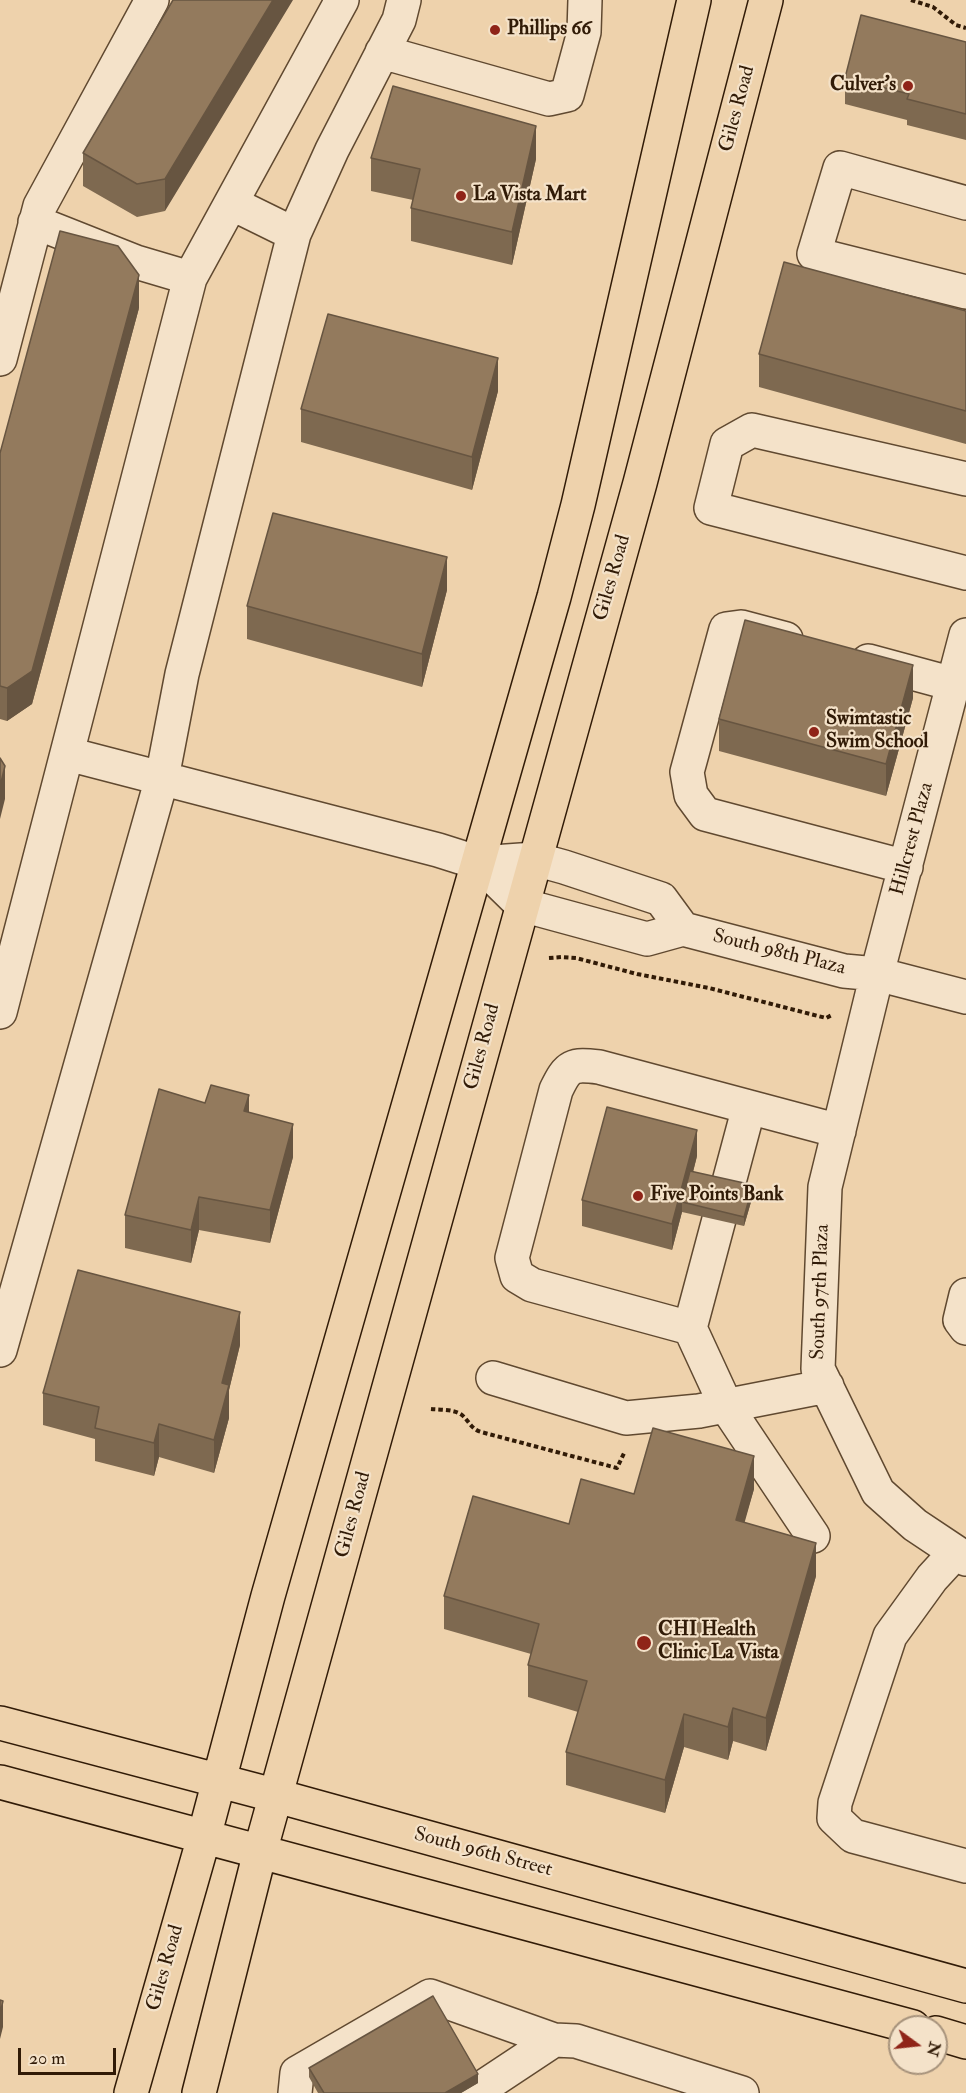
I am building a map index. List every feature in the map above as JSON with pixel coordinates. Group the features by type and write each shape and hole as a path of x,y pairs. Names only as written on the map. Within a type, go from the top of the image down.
{"main road":[{"name":"Giles Road","path":"131,2093 204,1837 268,1596 554,597 578,505 694,0"},
{"name":"Giles Road","path":"199,2093 260,1852 640,483 766,0"},
{"name":"South 96th Street","path":"0,1723 277,1796 966,1986"},
{"path":"0,1782 888,2020"},
{"path":"948,2037 966,2042"}],"street":[{"path":"0,359 40,206 152,0"},
{"path":"0,1012 190,278 342,0"},
{"path":"0,1350 162,778 182,674 294,234 332,150 399,20 404,0"},
{"path":"382,52 549,99 567,95 584,32 585,0"},
{"path":"966,203 840,168 814,254 966,292"},
{"path":"231,203 294,234"},
{"path":"35,222 136,262 190,278"},
{"path":"966,479 752,430 727,444 711,508 966,573"},
{"path":"906,867 705,814 691,795 687,772 726,630 741,627 953,684"},
{"name":"Hillcrest Plaza","path":"877,974 966,634"},
{"path":"68,754 438,850 478,863 535,859 661,899 683,929"},
{"name":"South 98th Plaza","path":"478,863 522,905 646,939 683,929 844,971 877,974 966,998"},
{"name":"South 97th Plaza","path":"877,974 825,1187 818,1369 878,1492 915,1525 961,1556"},
{"path":"690,1328 532,1285 517,1276 512,1258 556,1090 564,1073 579,1065 599,1067 838,1131"},
{"path":"749,1107 690,1328 726,1406 813,1536"},
{"path":"966,1295 960,1320 966,1328"},
{"path":"493,1378 628,1418 726,1406 827,1386"},
{"path":"961,1556 932,1578 890,1636 835,1803 834,1818 853,1836 966,1866"},
{"path":"295,2093 297,2073 430,1996 554,2040 576,2041 742,2093"},
{"path":"474,2093 554,2040"}],"path":[{"path":"911,0 933,7 956,25 966,28"},
{"path":"549,958 576,958 637,974 709,988 826,1018 832,1015"},
{"path":"431,1409 457,1412 473,1429 481,1432 617,1468 627,1447 628,1418"}],"building":[{"path":"173,0 273,0 165,179 137,184 83,153"},
{"name":"Culver's","path":"861,15 966,42 966,114 907,99 909,94 845,78"},
{"name":"La Vista Mart","path":"393,86 536,126 512,232 411,208 420,169 371,158"},
{"path":"60,231 118,246 139,275 32,671 7,688 0,686 0,453"},
{"path":"784,262 966,311 966,411 759,354"},
{"path":"328,314 498,358 472,457 301,409"},
{"path":"273,513 447,557 422,654 247,606"},
{"path":"745,620 913,665 886,764 719,719"},
{"path":"0,758 5,766 0,786"},
{"path":"211,1085 249,1095 244,1111 293,1124 270,1210 199,1197 191,1230 125,1215 159,1089 205,1103"},
{"name":"Five Points Bank","path":"607,1107 697,1130 672,1224 582,1200"},
{"path":"690,1171 753,1185 744,1217 682,1202"},
{"path":"78,1270 240,1312 222,1383 229,1385 214,1440 159,1424 154,1443 95,1428 99,1407 43,1393"},
{"name":"CHI Health Clinic La Vista","path":"653,1428 754,1456 736,1520 816,1543 766,1718 733,1708 728,1727 684,1714 665,1780 566,1752 587,1681 528,1665 539,1624 444,1596 473,1496 569,1524 581,1479 634,1494"},
{"path":"433,1996 478,2074 445,2093 324,2093 309,2068"}],"place":[{"name":"Phillips 66","path":"495,30"},
{"name":"Culver's","path":"908,86"},
{"name":"La Vista Mart","path":"461,196"},
{"name":"Swimtastic Swim School","path":"814,732"},
{"name":"Five Points Bank","path":"638,1196"},
{"name":"CHI Health Clinic La Vista","path":"644,1643"}]}
